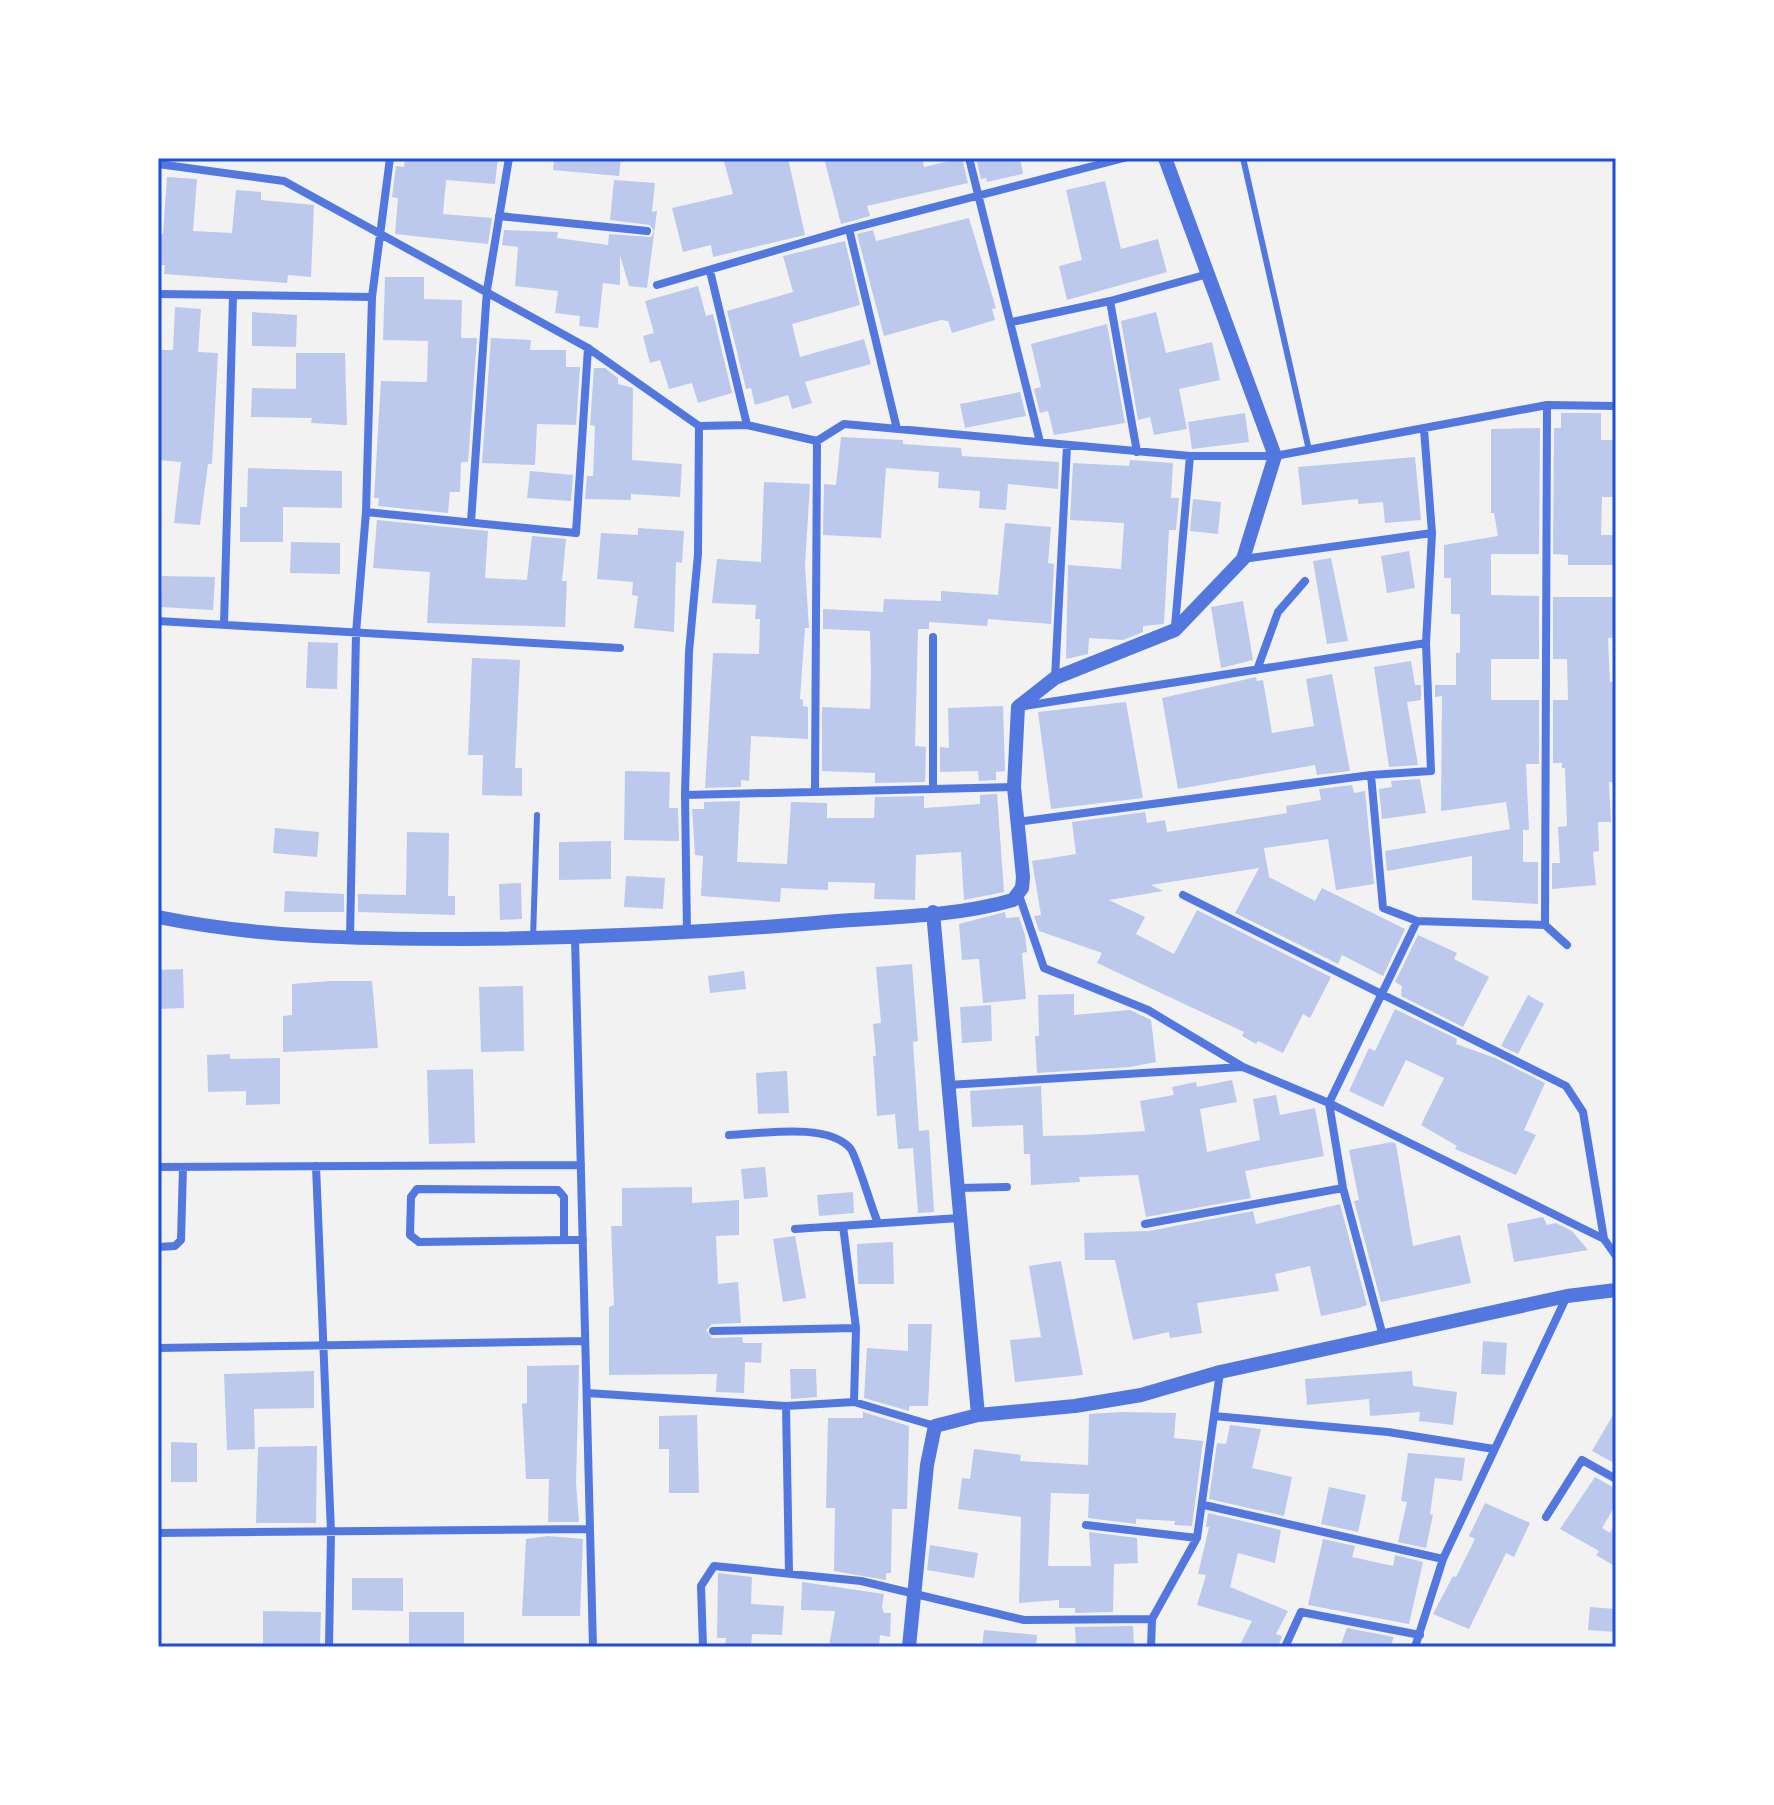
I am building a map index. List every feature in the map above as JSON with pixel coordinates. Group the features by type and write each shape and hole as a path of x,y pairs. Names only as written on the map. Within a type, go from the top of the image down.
{"street":[{"path":"350,939 356,633 366,512 372,297 390,158"},
{"path":"471,522 487,290 509,158"},
{"path":"969,158 1040,442"},
{"path":"657,285 849,229 1124,158"},
{"path":"1165,158 1275,456 1243,559 1175,630 1055,678 1018,707 1014,787 1023,877 1019,895 1044,968 1148,1010 1243,1067 1329,1103 1604,1239"},
{"path":"160,162 284,181 588,348 699,426 747,425 817,441 844,424 1190,456 1275,456 1547,405 1616,406"},
{"path":"499,216 647,231"},
{"path":"849,229 897,429"},
{"path":"710,271 747,425"},
{"path":"1012,322 1110,301 1208,274"},
{"path":"158,294 372,297"},
{"path":"224,625 233,296"},
{"path":"1110,301 1137,452"},
{"path":"366,512 576,533 588,348"},
{"path":"1545,925 1547,405"},
{"path":"687,934 685,795 689,652 698,554 699,426"},
{"path":"1016,823 1371,775 1431,771 1426,643 1432,533 1424,429"},
{"path":"815,789 817,441"},
{"path":"1055,678 1067,446"},
{"path":"1175,630 1190,456"},
{"path":"1243,559 1432,533"},
{"path":"1257,670 1278,612 1305,581"},
{"path":"158,621 620,648"},
{"path":"933,637 933,788"},
{"path":"1018,707 1426,643"},
{"path":"1371,775 1383,908 1417,921 1545,925 1567,945"},
{"path":"685,795 815,789 1014,787"},
{"path":"158,917 268,935 350,939 575,938 687,934 933,912 1003,903 1019,895"},
{"path":"1183,895 1566,1086 1583,1112 1604,1239 1616,1256"},
{"path":"933,912 978,1415"},
{"path":"1383,1336 1343,1188 1329,1103 1417,921"},
{"path":"575,938 593,1647"},
{"path":"948,1085 1243,1067"},
{"path":"729,1135 806,1131 833,1137 851,1149 878,1223"},
{"path":"158,1167 581,1165"},
{"path":"316,1166 331,1532 329,1647"},
{"path":"158,1247 175,1246 181,1240 183,1167"},
{"path":"958,1188 1007,1187"},
{"path":"1145,1224 1343,1188"},
{"path":"564,1240 564,1197 558,1190 417,1189 411,1197 410,1235 419,1242 583,1240"},
{"path":"795,1229 959,1218"},
{"path":"843,1226 856,1328 854,1402"},
{"path":"587,1393 786,1406 854,1402 935,1426 978,1415 1075,1406 1141,1395 1220,1372 1567,1296 1616,1290"},
{"path":"1415,1647 1443,1559 1567,1296"},
{"path":"713,1331 856,1328"},
{"path":"158,1348 585,1341"},
{"path":"1151,1647 1152,1619 1197,1538 1204,1505 1220,1372"},
{"path":"786,1406 789,1573"},
{"path":"1214,1416 1388,1432 1494,1449"},
{"path":"909,1647 935,1426"},
{"path":"1546,1517 1582,1460 1616,1479"},
{"path":"1204,1505 1443,1559"},
{"path":"1086,1525 1197,1538"},
{"path":"158,1533 590,1529"},
{"path":"703,1647 701,1586 714,1566 861,1581 1024,1620 1152,1619"},
{"path":"1285,1647 1301,1612 1420,1635"}],"lane":[{"path":"1243,158 1309,450"},
{"path":"533,938 537,815"}],"building":[{"path":"405,158 498,158 495,184 446,180 443,214 492,218 488,244 395,234 398,198 392,197 396,166 404,167"},
{"path":"554,158 621,158 619,176 553,170"},
{"path":"723,158 788,158 805,235 713,257 711,245 683,252 672,208 733,194"},
{"path":"824,158 922,158 924,167 962,158 968,183 867,206 870,216 841,224"},
{"path":"976,158 1020,158 1023,174 987,182 986,178 981,179"},
{"path":"167,177 197,179 193,231 232,233 236,190 261,192 261,200 314,205 311,277 288,275 287,283 164,274 165,265 158,265 158,233 163,234"},
{"path":"614,180 655,183 652,212 657,211 647,288 629,286 620,255 620,285 603,283 598,328 579,326 580,316 555,313 558,291 515,286 518,247 502,245 504,230 558,232 557,238 608,245 609,234 651,237 654,231 650,225 610,220"},
{"path":"1105,181 1121,249 1158,239 1167,272 1067,300 1059,266 1082,260 1066,190"},
{"path":"969,218 996,308 992,309 995,320 952,333 948,321 941,320 884,336 857,234 873,230 876,241"},
{"path":"845,241 860,305 792,324 800,357 864,339 871,364 805,382 812,403 792,409 788,395 755,405 751,388 746,389 727,311 793,292 783,256"},
{"path":"385,277 424,277 424,299 462,300 461,338 477,338 468,462 461,462 460,492 450,492 448,513 378,506 379,498 374,498 381,381 427,382 428,341 383,340"},
{"path":"698,286 706,316 713,314 732,393 698,403 692,383 669,389 660,360 650,363 643,336 654,333 645,301"},
{"path":"175,307 201,309 198,352 218,353 212,464 208,464 200,525 174,523 181,462 158,460 158,350 173,350"},
{"path":"252,312 297,315 296,347 252,346"},
{"path":"1156,312 1166,353 1212,342 1220,380 1179,389 1187,429 1154,435 1150,417 1138,420 1121,321"},
{"path":"1107,324 1125,423 1054,435 1048,411 1040,413 1034,389 1041,387 1031,344"},
{"path":"491,338 531,340 530,350 566,350 566,367 580,367 576,425 537,424 535,465 482,463"},
{"path":"296,353 345,353 347,425 311,423 312,418 251,417 252,388 296,389"},
{"path":"594,368 605,368 618,378 618,384 633,388 632,460 682,464 680,497 631,494 631,500 585,499 587,476 593,476 595,426 590,425"},
{"path":"1020,392 1026,416 965,428 960,404"},
{"path":"1245,413 1249,442 1192,449 1188,422"},
{"path":"1561,413 1601,413 1601,440 1616,440 1616,497 1602,497 1601,535 1616,535 1616,565 1568,565 1568,555 1553,554 1554,428 1561,428"},
{"path":"1540,428 1539,554 1491,554 1491,595 1539,596 1539,659 1491,659 1491,700 1539,700 1539,764 1526,764 1529,830 1523,830 1523,862 1538,862 1538,904 1472,900 1472,856 1387,871 1385,851 1510,829 1506,802 1441,811 1442,696 1435,697 1435,685 1456,685 1456,653 1460,653 1460,614 1451,614 1451,578 1444,578 1444,545 1498,536 1494,513 1491,513 1491,429"},
{"path":"841,437 903,440 903,444 961,448 962,456 1059,462 1058,489 1008,484 1006,510 979,508 980,491 938,488 939,472 886,468 881,538 823,535 824,484 836,485"},
{"path":"1415,457 1421,520 1385,523 1383,502 1358,504 1358,499 1302,505 1298,467"},
{"path":"1130,460 1173,463 1171,498 1179,498 1176,530 1169,530 1164,624 1143,626 1143,632 1123,640 1089,638 1088,654 1066,659 1068,565 1121,569 1124,523 1070,520 1073,463 1129,466"},
{"path":"248,468 342,471 342,508 283,507 283,542 240,542 240,507 247,507"},
{"path":"530,471 573,475 571,501 527,498"},
{"path":"764,482 810,484 805,566 809,628 805,628 800,699 803,706 808,707 808,739 751,736 749,781 741,780 741,787 705,788 713,653 759,654 760,619 755,619 756,605 712,603 717,559 761,562"},
{"path":"1193,499 1221,502 1218,534 1190,531"},
{"path":"377,520 488,531 485,578 527,580 532,536 566,539 562,581 567,581 565,627 427,623 430,572 373,568"},
{"path":"1005,523 1051,527 1048,563 1054,564 1051,624 988,619 987,626 929,622 929,629 918,629 915,746 926,747 925,782 875,783 875,773 822,771 822,707 870,709 871,674 870,631 823,629 823,609 883,612 884,599 941,601 941,591 998,595"},
{"path":"638,528 684,531 682,563 676,562 674,632 634,628 638,596 632,595 633,582 597,579 601,533 638,535"},
{"path":"291,542 340,543 340,574 290,573"},
{"path":"1409,551 1415,588 1387,593 1381,556"},
{"path":"1331,558 1348,641 1327,644 1313,561"},
{"path":"162,576 215,577 213,610 161,607"},
{"path":"1553,597 1616,597 1616,637 1608,638 1610,682 1616,682 1616,782 1609,782 1611,822 1598,822 1599,851 1593,852 1596,885 1552,889 1552,863 1560,863 1558,827 1567,826 1565,768 1562,768 1562,763 1553,763 1553,700 1568,700 1567,659 1553,659"},
{"path":"1243,601 1253,660 1221,668 1211,607"},
{"path":"308,642 338,643 337,689 306,688"},
{"path":"472,658 520,660 515,768 522,768 522,796 482,795 483,755 468,755"},
{"path":"1411,661 1415,685 1421,685 1421,700 1407,702 1418,765 1389,767 1374,667"},
{"path":"1332,674 1350,771 1317,775 1315,765 1178,789 1162,698 1256,677 1257,681 1263,680 1272,733 1314,726 1306,679"},
{"path":"1126,702 1143,798 1051,809 1038,712"},
{"path":"1003,706 1005,771 996,772 996,780 979,781 978,771 940,772 940,747 949,748 948,708"},
{"path":"625,771 670,772 669,808 678,808 679,841 624,840"},
{"path":"1420,779 1426,813 1382,819 1379,789 1392,787 1391,781"},
{"path":"1352,785 1354,793 1365,791 1374,884 1336,890 1328,839 1264,848 1269,877 1315,901 1322,888 1405,929 1383,976 1342,955 1338,964 1235,913 1259,868 1151,885 1163,891 1109,900 1145,917 1136,934 1174,954 1197,910 1331,977 1310,1018 1303,1014 1283,1053 1258,1041 1256,1044 1242,1036 1244,1032 1097,963 1102,953 1039,931 1034,916 1041,915 1032,861 1076,854 1072,822 1145,812 1147,823 1165,820 1167,832 1287,813 1286,806 1321,800 1319,789"},
{"path":"997,794 1004,892 964,900 961,852 916,855 915,900 874,899 875,883 828,882 828,890 781,888 780,902 701,896 703,856 695,855 692,809 704,809 704,802 740,801 737,862 787,864 791,802 827,803 827,818 874,818 875,797 924,796 924,808 980,804 980,795"},
{"path":"275,828 319,832 317,857 273,853"},
{"path":"407,832 449,833 448,896 455,896 455,915 358,912 358,894 406,895"},
{"path":"611,841 611,879 559,880 559,842"},
{"path":"626,876 665,878 663,909 624,907"},
{"path":"521,883 522,919 500,920 499,884"},
{"path":"285,891 344,894 344,912 284,912"},
{"path":"1005,912 1006,918 1019,917 1025,935 1027,952 1022,953 1026,999 983,1003 979,959 962,960 959,924"},
{"path":"1418,935 1457,953 1454,959 1489,977 1463,1027 1401,996 1402,986 1395,982"},
{"path":"912,964 918,1041 913,1042 919,1131 929,1130 934,1212 918,1213 913,1148 898,1149 895,1114 877,1116 873,1056 876,1056 873,1024 881,1023 876,967"},
{"path":"183,969 184,1008 158,1009 158,970"},
{"path":"744,971 746,989 710,993 708,976"},
{"path":"372,981 378,1048 283,1052 283,1016 292,1015 292,984"},
{"path":"523,986 524,1051 481,1052 479,987"},
{"path":"1074,994 1074,1015 1130,1010 1151,1020 1156,1062 1130,1067 1037,1073 1035,1036 1039,1036 1038,995"},
{"path":"1528,995 1544,1004 1518,1054 1501,1046"},
{"path":"991,1005 992,1041 962,1043 960,1007"},
{"path":"1395,1009 1457,1039 1456,1044 1495,1058 1545,1083 1524,1130 1536,1135 1516,1175 1455,1149 1457,1146 1421,1125 1444,1078 1406,1060 1383,1107 1349,1091 1369,1048 1375,1051"},
{"path":"230,1054 230,1059 280,1058 280,1104 246,1105 246,1091 208,1092 207,1055"},
{"path":"473,1069 475,1143 429,1144 427,1070"},
{"path":"787,1071 789,1113 758,1114 756,1073"},
{"path":"1232,1080 1237,1102 1200,1109 1207,1152 1260,1140 1253,1099 1276,1095 1280,1115 1315,1108 1324,1156 1245,1171 1251,1198 1146,1217 1138,1175 1079,1177 1080,1182 1031,1185 1030,1154 1024,1154 1023,1125 972,1127 970,1091 1041,1086 1043,1136 1084,1135 1145,1131 1140,1101 1174,1095 1172,1087 1196,1082 1197,1087"},
{"path":"1392,1142 1396,1144 1413,1246 1460,1235 1471,1283 1381,1302 1354,1201 1359,1200 1349,1150"},
{"path":"765,1167 768,1197 744,1199 741,1169"},
{"path":"692,1187 692,1203 739,1200 739,1235 716,1236 718,1284 738,1282 741,1323 712,1324 706,1330 712,1338 742,1337 743,1343 762,1343 761,1363 745,1362 744,1393 716,1392 717,1374 609,1375 609,1307 614,1305 611,1226 622,1226 622,1188"},
{"path":"853,1192 854,1213 819,1216 817,1195"},
{"path":"1340,1204 1367,1305 1359,1308 1321,1316 1310,1266 1275,1274 1279,1291 1197,1303 1202,1333 1170,1338 1169,1332 1133,1340 1115,1260 1085,1260 1084,1233 1149,1231 1253,1211 1256,1224"},
{"path":"1543,1217 1547,1225 1556,1223 1572,1231 1588,1250 1514,1262 1507,1224"},
{"path":"795,1236 806,1298 783,1302 773,1239"},
{"path":"893,1242 894,1284 858,1284 857,1244"},
{"path":"1061,1261 1083,1375 1015,1382 1010,1340 1041,1337 1029,1266"},
{"path":"908,1324 932,1324 928,1406 909,1406 909,1411 864,1398 867,1348 908,1351"},
{"path":"1483,1341 1507,1343 1505,1375 1481,1374"},
{"path":"579,1365 576,1483 579,1522 548,1522 549,1479 526,1479 522,1404 527,1403 527,1366"},
{"path":"790,1369 816,1369 817,1397 791,1399"},
{"path":"314,1371 314,1408 254,1409 255,1449 227,1450 224,1374"},
{"path":"1412,1371 1413,1386 1457,1392 1453,1425 1419,1421 1420,1412 1370,1416 1369,1399 1307,1405 1305,1379"},
{"path":"1616,1410 1616,1464 1592,1451"},
{"path":"863,1412 909,1426 907,1509 892,1509 891,1573 886,1573 886,1580 834,1571 835,1508 826,1508 828,1418 863,1418"},
{"path":"1176,1413 1174,1438 1203,1441 1192,1526 1174,1525 1175,1521 1136,1519 1136,1524 1088,1518 1089,1494 1051,1493 1048,1566 1091,1566 1089,1532 1137,1538 1138,1563 1114,1564 1113,1612 1075,1613 1075,1608 1059,1608 1059,1600 1019,1603 1021,1517 958,1509 962,1478 970,1479 974,1449 1021,1455 1020,1461 1088,1465 1089,1414"},
{"path":"697,1415 699,1493 669,1493 669,1449 659,1449 659,1416"},
{"path":"1230,1425 1261,1429 1252,1468 1292,1477 1284,1516 1209,1499 1217,1443 1226,1444"},
{"path":"171,1442 197,1443 197,1482 171,1482"},
{"path":"317,1446 316,1523 256,1523 258,1447"},
{"path":"1408,1453 1465,1458 1462,1481 1435,1478 1430,1514 1433,1515 1426,1548 1398,1542 1407,1502 1401,1501"},
{"path":"1595,1477 1616,1489 1616,1504 1602,1528 1610,1533 1616,1521 1616,1567 1596,1555 1599,1551 1560,1529"},
{"path":"1329,1487 1366,1495 1358,1532 1321,1524"},
{"path":"1485,1503 1530,1523 1514,1557 1506,1553 1469,1629 1433,1614 1475,1539 1469,1536"},
{"path":"1208,1513 1281,1530 1275,1563 1238,1553 1230,1587 1288,1611 1276,1634 1282,1636 1278,1647 1239,1647 1252,1621 1197,1605 1206,1575 1198,1574 1209,1527 1206,1527"},
{"path":"548,1536 583,1539 580,1616 522,1616 526,1539"},
{"path":"1323,1539 1355,1546 1352,1557 1393,1566 1395,1555 1423,1562 1409,1624 1308,1605"},
{"path":"930,1545 978,1553 974,1578 927,1570"},
{"path":"718,1573 752,1577 751,1604 784,1606 782,1635 752,1634 751,1647 725,1647 726,1638 717,1638"},
{"path":"352,1578 403,1578 403,1611 352,1610"},
{"path":"802,1582 884,1594 884,1613 891,1613 890,1637 880,1635 879,1647 829,1647 835,1611 801,1610"},
{"path":"1590,1607 1616,1609 1616,1632 1588,1630"},
{"path":"263,1611 321,1612 320,1645 263,1645"},
{"path":"409,1612 464,1612 464,1647 409,1647"},
{"path":"1133,1626 1134,1647 1076,1647 1075,1627"},
{"path":"1347,1628 1394,1637 1390,1647 1340,1647"},
{"path":"984,1630 1037,1635 1036,1647 982,1647"}]}
